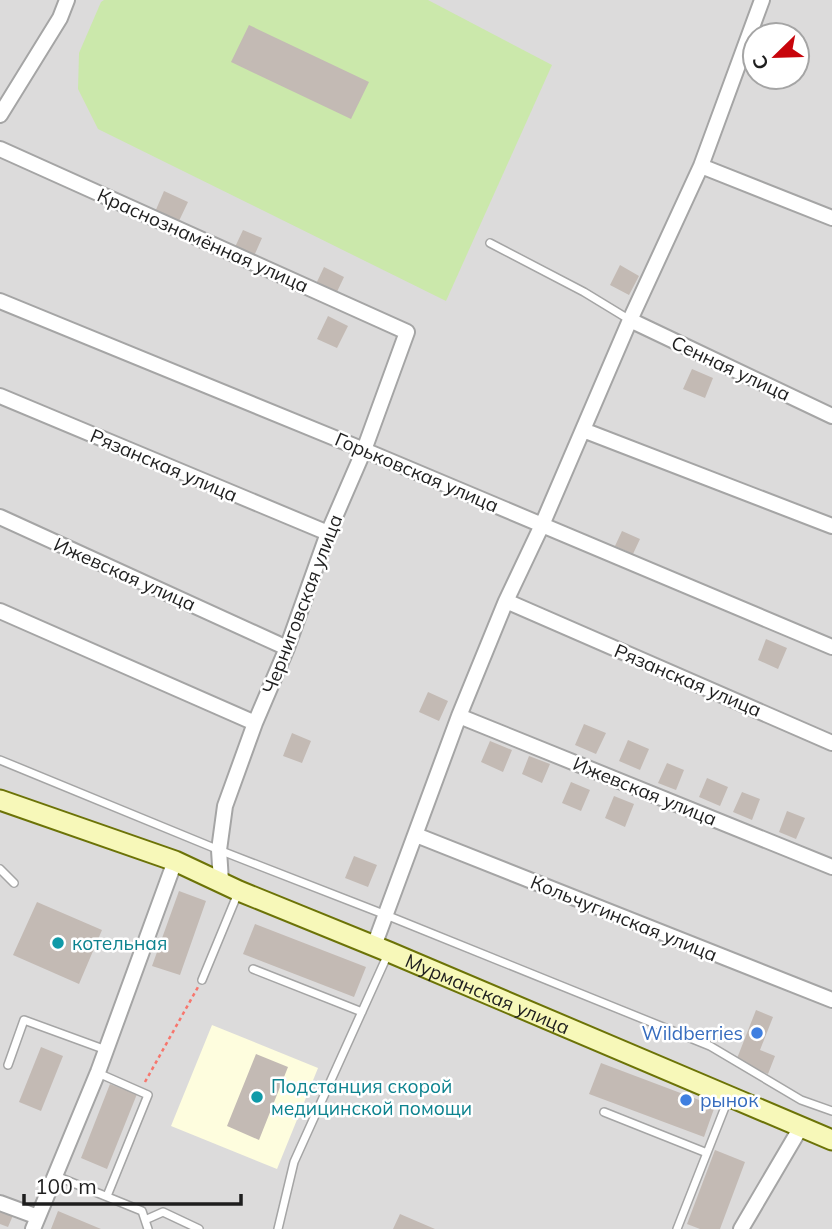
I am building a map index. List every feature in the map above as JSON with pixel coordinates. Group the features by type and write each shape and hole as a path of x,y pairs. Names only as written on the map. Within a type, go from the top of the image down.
{"main road":[{"name":"Мурманская улица","path":"0,800 175,861 832,1140"}],"street":[{"path":"0,115 61,18 68,0"},
{"path":"381,949 386,915 458,716 630,320 701,166 762,0"},
{"name":"Краснознамённая улица","path":"0,149 407,332"},
{"path":"701,166 832,218"},
{"name":"Горьковская улица","path":"0,300 832,647"},
{"name":"Сенная улица","path":"630,320 832,416"},
{"name":"Черниговская улица","path":"230,886 219,850 225,806 255,723 288,648 328,533 364,450 407,332"},
{"name":"Рязанская улица","path":"0,396 328,533"},
{"path":"583,430 832,526"},
{"name":"Ижевская улица","path":"0,517 288,648"},
{"name":"Рязанская улица","path":"506,601 832,743"},
{"path":"0,611 255,723"},
{"name":"Ижевская улица","path":"458,716 832,867"},
{"name":"Кольчугинская улица","path":"416,835 832,1000"},
{"path":"0,1203 36,1223 98,1072 175,861"},
{"path":"741,1229 801,1127"}],"lane":[{"path":"490,243 584,292 630,320"},
{"path":"0,760 710,1045 801,1100 832,1111"},
{"path":"0,869 14,883"},
{"path":"202,980 230,886"},
{"path":"278,1229 294,1162 362,1012 381,949"},
{"path":"253,969 362,1012"},
{"path":"8,1065 24,1020 106,1050"},
{"path":"98,1072 148,1095 107,1196"},
{"path":"677,1229 729,1097"},
{"path":"604,1112 707,1153"},
{"path":"56,1176 142,1212 148,1229"},
{"path":"145,1220 163,1212 199,1229"}],"path":[{"path":"140,1091 202,980"}],"shaded area":[{"path":"0,0 832,0 832,1229 0,1229"},
{"path":"212,1025 318,1068 277,1169 171,1126"}],"green space":[{"path":"104,0 428,0 552,65 446,301 98,129 78,89 79,53"}],"building":[{"path":"249,25 369,82 351,119 231,62"},
{"path":"164,191 188,202 178,223 155,212"},
{"path":"243,230 262,238 254,256 235,247"},
{"path":"620,265 639,276 629,295 610,285"},
{"path":"324,267 344,277 335,296 315,286"},
{"path":"328,316 348,326 337,348 317,339"},
{"path":"692,369 713,378 705,398 683,389"},
{"path":"622,531 640,539 633,554 615,546"},
{"path":"766,639 787,648 778,669 758,660"},
{"path":"428,692 448,701 439,721 419,712"},
{"path":"584,724 606,733 596,754 575,745"},
{"path":"292,733 311,741 302,763 283,756"},
{"path":"628,740 649,749 640,770 619,761"},
{"path":"490,741 512,750 503,772 481,762"},
{"path":"529,756 550,764 542,783 522,774"},
{"path":"667,763 684,770 676,790 658,783"},
{"path":"707,778 728,787 720,806 699,797"},
{"path":"571,782 590,790 581,811 562,803"},
{"path":"742,792 760,799 752,820 733,812"},
{"path":"614,796 634,804 625,827 605,818"},
{"path":"787,811 805,818 796,839 779,832"},
{"path":"354,856 377,865 368,887 345,878"},
{"path":"179,891 206,901 180,975 152,966"},
{"name":"котельная","path":"37,902 102,930 79,984 13,955"},
{"path":"255,924 366,967 354,997 243,954"},
{"name":"Wildberries","path":"756,1010 773,1017 760,1050 775,1056 768,1074 736,1061"},
{"path":"41,1047 63,1056 41,1111 19,1102"},
{"name":"Подстанция скорой медицинской помощи","path":"256,1054 288,1067 259,1140 227,1126"},
{"path":"601,1063 715,1106 704,1137 589,1094"},
{"path":"110,1084 137,1094 107,1169 81,1158"},
{"path":"715,1150 745,1162 720,1229 700,1229 687,1224"},
{"path":"0,1208 14,1213 8,1227 0,1224"},
{"path":"58,1211 101,1229 51,1229"},
{"path":"400,1214 435,1229 393,1229"}],"place":[{"name":"котельная","path":"58,943"},
{"name":"Wildberries","path":"757,1033"},
{"name":"Подстанция скорой медицинской помощи","path":"257,1097"},
{"name":"рынок","path":"686,1100"}]}
